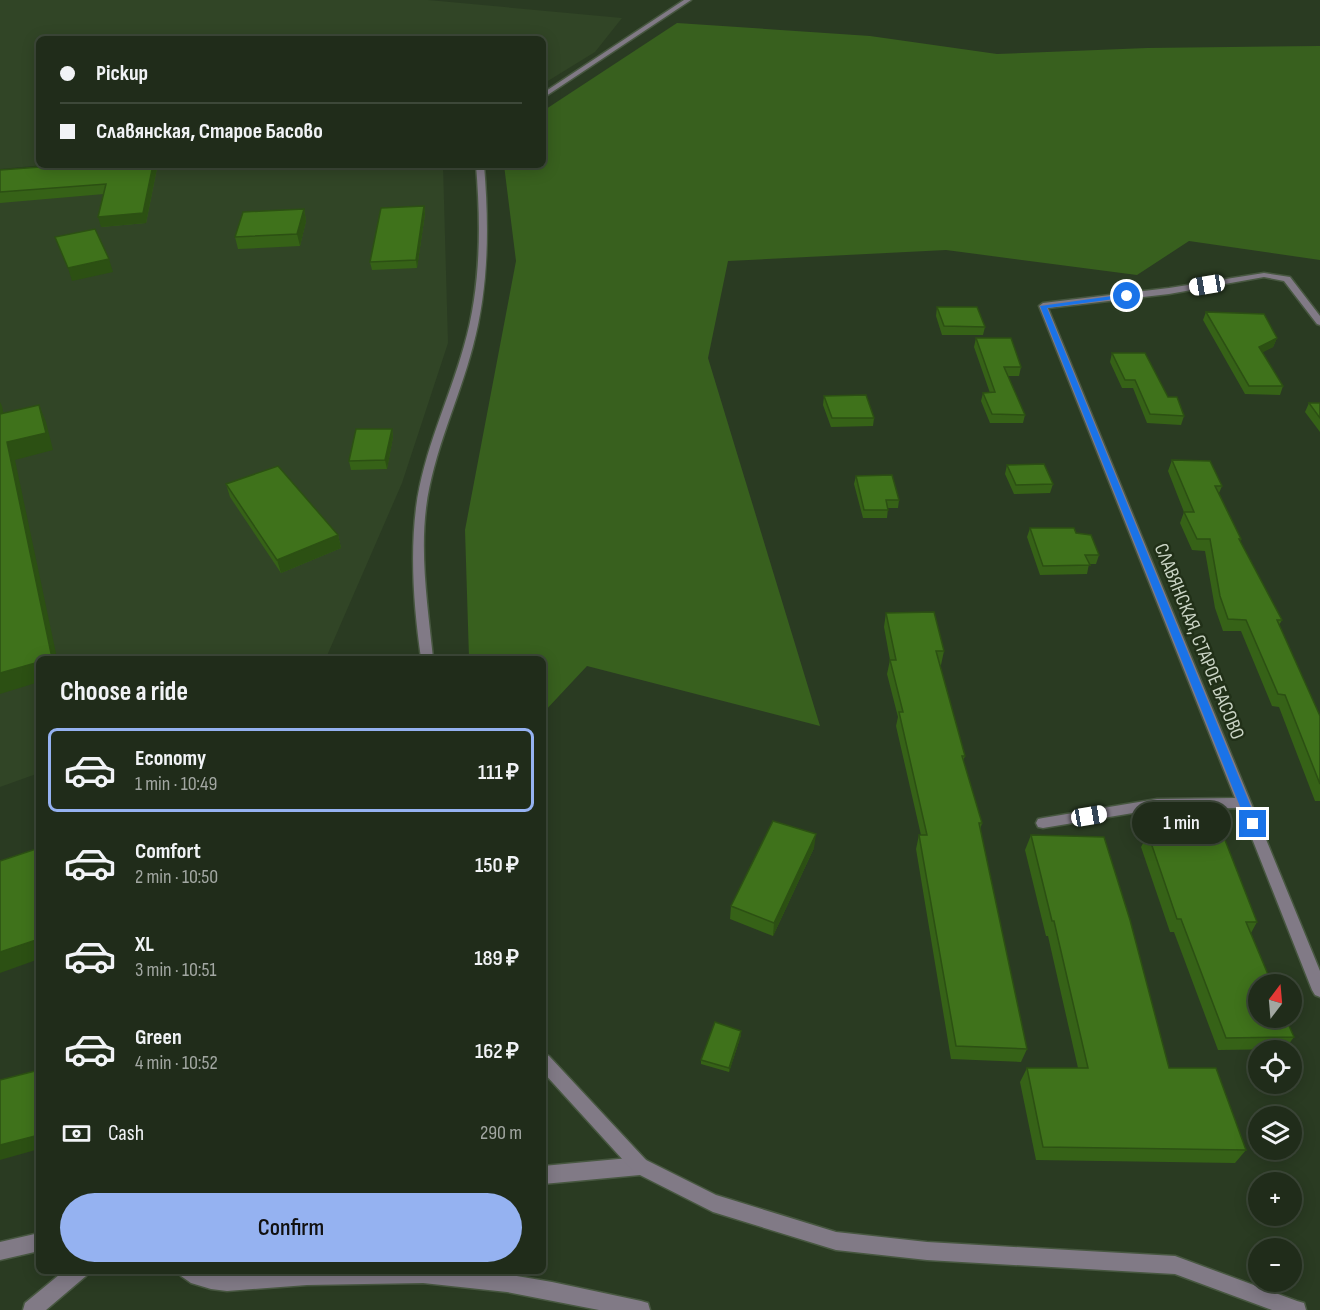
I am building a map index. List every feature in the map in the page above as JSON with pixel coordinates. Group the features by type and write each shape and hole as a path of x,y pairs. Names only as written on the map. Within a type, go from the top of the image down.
{"street":[{"path":"546,94 688,0"},
{"path":"427,656 420,600 421,508 432,458 469,345 476,313 480,286 480,168"},
{"name":"СЛАВЯНСКАЯ, СТАРОЕ БАСОВО","path":"1320,322 1287,279 1264,275 1168,291 1043,306 1320,990"},
{"path":"1043,823 1157,804 1244,803"},
{"path":"546,1064 640,1166 712,1203 836,1241 927,1251 1175,1265 1297,1310"},
{"path":"546,1175 640,1166"},
{"path":"0,1251 36,1243"},
{"path":"32,1310 75,1274"},
{"path":"190,1274 220,1282 289,1276 396,1274 461,1277 553,1291 641,1310"}],"shaded area":[{"path":"0,0 428,0 622,18 595,52 546,82 546,36 36,36 36,166 0,169"},
{"path":"178,168 443,168 448,343 402,483 327,656 36,656 36,774 0,787 0,184"}],"green space":[{"path":"677,23 870,36 997,54 1147,48 1320,46 1320,260 1189,241 1137,275 946,250 728,261 708,358 820,726 587,666 546,710 546,656 469,656 465,530 516,261 504,168 546,168 546,109"}],"building":[{"path":"36,167 152,168 143,213 98,217 106,184 0,192 0,170"},
{"path":"424,206 416,260 370,262 381,208"},
{"path":"304,209 297,234 235,237 243,212"},
{"path":"95,229 109,259 68,268 55,237"},
{"path":"937,307 977,307 985,327 944,326"},
{"path":"1206,312 1264,314 1277,338 1259,347 1283,386 1249,386"},
{"path":"976,338 1011,338 1021,367 1004,367 1025,415 992,414 983,393 995,392"},
{"path":"1112,353 1145,353 1168,397 1177,397 1184,416 1150,414 1135,380 1125,380"},
{"path":"866,395 874,418 832,418 824,396"},
{"path":"1309,403 1320,403 1320,418"},
{"path":"39,405 46,433 7,442 52,656 36,656 36,663 0,673 0,414"},
{"path":"356,429 392,429 385,460 349,461"},
{"path":"1172,460 1210,461 1222,486 1215,486 1241,539 1239,539 1282,620 1277,620 1320,716 1320,784 1285,695 1278,694 1246,620 1228,619 1220,596 1210,539 1197,539 1184,512 1194,512"},
{"path":"1044,464 1053,484 1016,485 1007,465"},
{"path":"278,466 338,535 277,560 226,484"},
{"path":"892,475 899,500 886,500 888,510 864,510 856,476"},
{"path":"1030,528 1074,528 1076,533 1091,535 1099,555 1085,555 1090,565 1043,566"},
{"path":"934,612 944,651 936,651 965,756 962,756 982,823 979,823 1027,1049 956,1046 919,835 927,835 899,712 903,712 890,660 896,660 886,613"},
{"path":"773,821 816,834 774,923 731,906"},
{"path":"1148,834 1223,835 1257,922 1246,922 1268,974 1248,974 1248,1028 1290,1028 1294,1037 1226,1038 1181,919 1177,919"},
{"path":"1031,835 1104,837 1130,920 1169,1068 1216,1068 1246,1150 1043,1147 1027,1068 1088,1068 1054,921 1052,921"},
{"path":"36,849 36,940 0,952 0,861"},
{"path":"715,1022 741,1031 729,1068 701,1060"},
{"path":"36,1071 36,1136 0,1145 0,1080"}],"route":[{"path":"1127,296 1043,306 1253,824"}]}
